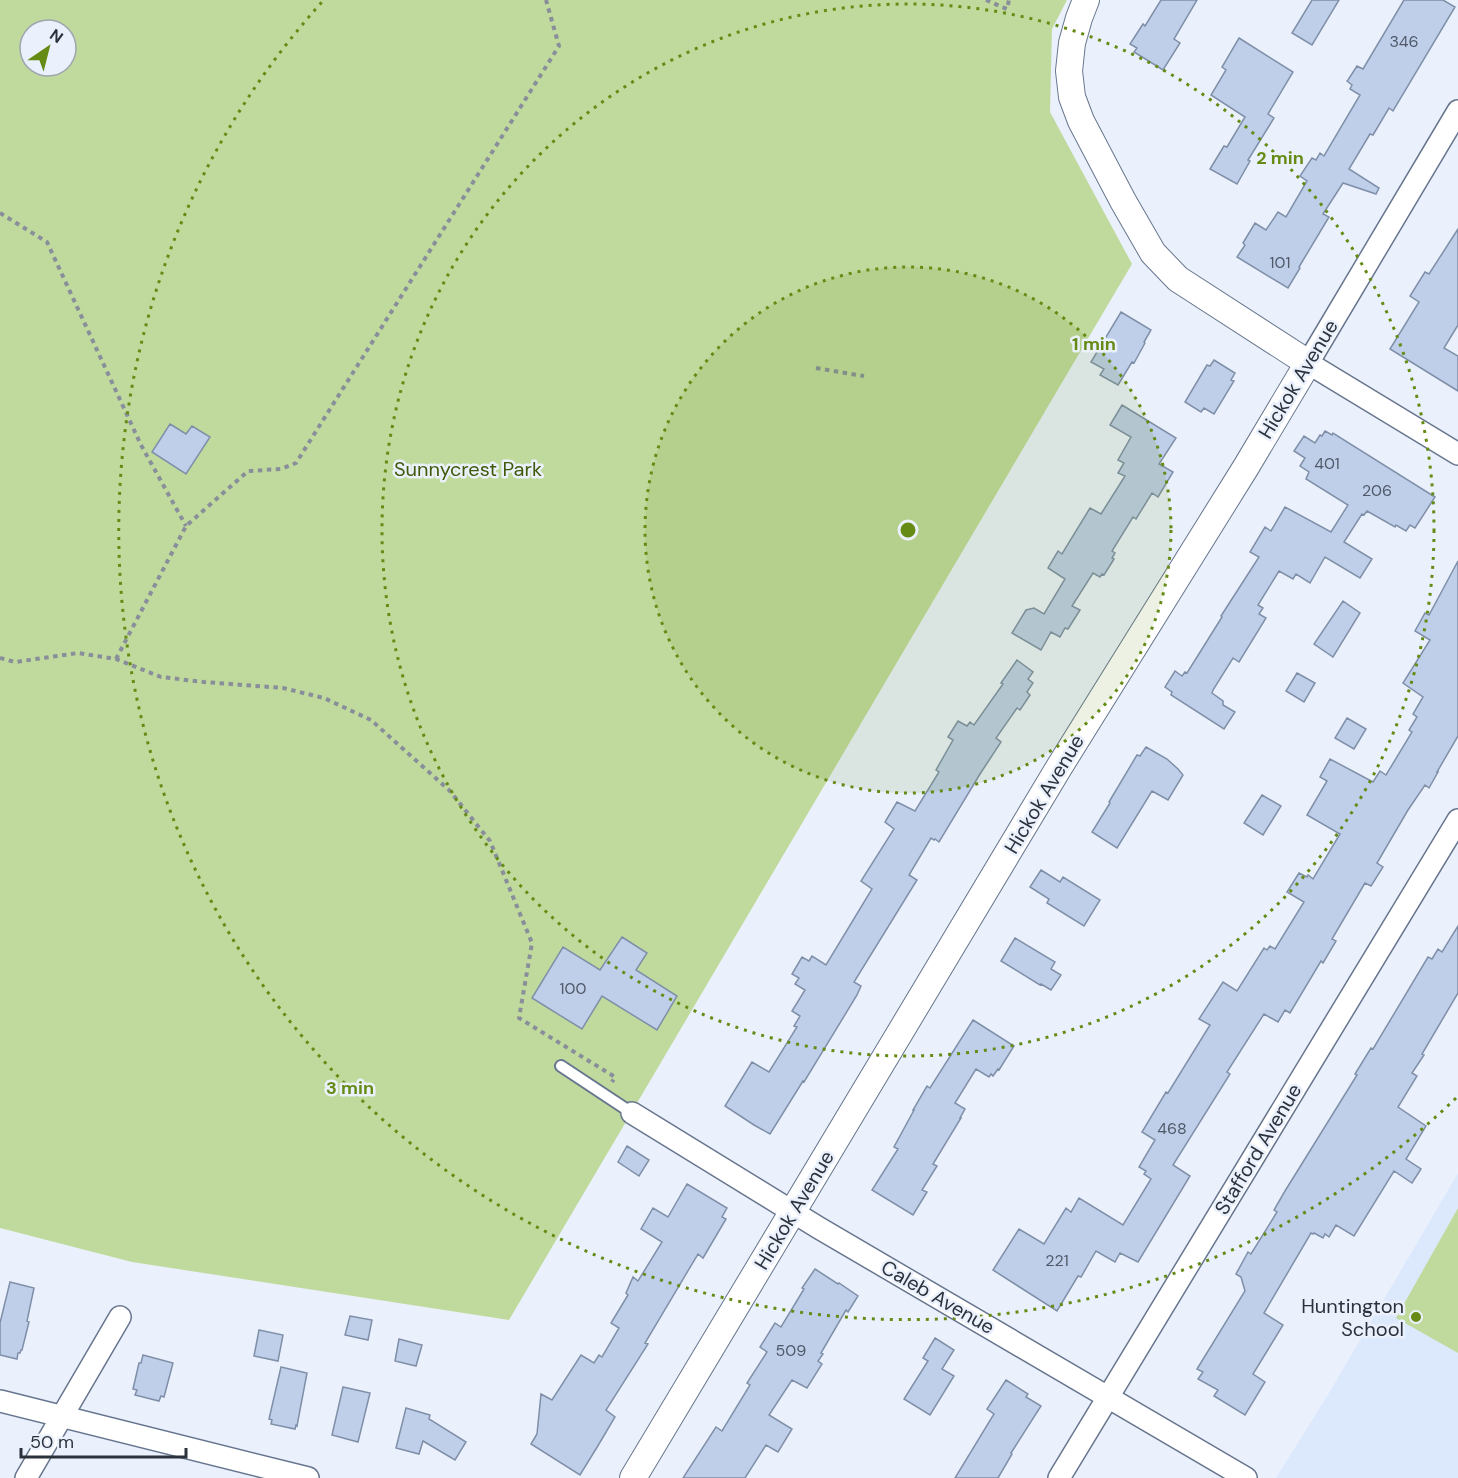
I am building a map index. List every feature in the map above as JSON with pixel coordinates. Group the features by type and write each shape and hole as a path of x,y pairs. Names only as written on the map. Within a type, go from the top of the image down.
{"street":[{"path":"1086,0 1072,44 1070,71 1072,97 1081,121 1153,253 1178,279 1308,363 1458,454"},
{"name":"Hickok Avenue","path":"633,1478 1058,769 1246,467 1458,111"},
{"name":"Stafford Avenue","path":"1059,1478 1458,820"},
{"name":"Caleb Avenue","path":"632,1113 793,1212 1246,1478"},
{"path":"26,1478 120,1317"},
{"path":"0,1401 308,1478"}],"lane":[{"path":"561,1066 632,1113"}],"path":[{"path":"116,659 186,526 248,471 281,469 296,463 559,46 546,0"},
{"path":"986,0 1007,9 1009,0"},
{"path":"0,213 47,242 141,445 186,526"},
{"path":"816,368 864,376"},
{"path":"0,658 15,662 78,653 116,659 162,677 283,688 324,698 371,720 449,790 490,841 532,943 519,1018 615,1077 604,1095"}],"shaded area":[{"name":"Huntington School","path":"1458,1173 1458,1478 1276,1478 1329,1393"}],"green space":[{"name":"Sunnycrest Park","path":"0,0 1067,0 1052,29 1050,112 1132,264 509,1320 132,1262 0,1228"},
{"path":"1458,1208 1458,1353 1396,1318"}],"building":[{"path":"1161,0 1197,0 1174,39 1180,43 1163,70 1134,52 1137,48 1130,44 1143,24 1145,26"},
{"path":"1312,0 1339,0 1312,45 1292,33"},
{"path":"1404,0 1443,0 1455,7 1393,111 1389,108 1349,169 1379,188 1376,194 1343,183 1323,214 1329,217 1288,288 1237,257 1255,223 1266,230 1278,212 1286,217 1307,181 1300,176 1312,158 1316,160 1320,153 1324,156 1360,95 1350,89 1352,85 1347,81 1357,66 1363,69"},
{"path":"1239,38 1293,72 1268,114 1274,118 1248,160 1250,161 1237,184 1210,169 1224,146 1227,147 1245,117 1211,95 1226,70 1222,67"},
{"path":"1458,229 1458,325 1444,348 1458,356 1458,391 1390,349 1419,302 1410,296 1425,272 1429,274"},
{"path":"1121,312 1151,330 1134,363 1132,362 1118,385 1100,375 1104,369 1091,362"},
{"path":"1214,360 1235,373 1231,380 1234,381 1214,414 1204,408 1201,412 1185,402 1207,365 1210,366"},
{"path":"1122,405 1176,438 1159,464 1173,472 1158,497 1152,493 1136,519 1133,517 1112,551 1115,553 1112,558 1114,559 1104,575 1100,577 1093,573 1072,606 1080,610 1068,629 1065,628 1060,637 1051,632 1041,650 1012,633 1026,610 1034,608 1044,614 1065,579 1048,568 1058,551 1062,554 1090,508 1101,514 1125,476 1118,473 1124,463 1118,460 1131,437 1110,425"},
{"path":"170,424 186,434 192,426 210,437 186,474 152,452"},
{"path":"1325,431 1332,435 1333,433 1435,497 1415,528 1410,525 1406,531 1367,511 1364,515 1362,514 1344,542 1372,559 1360,578 1325,557 1310,583 1296,574 1293,579 1279,571 1258,605 1263,608 1259,614 1266,618 1239,662 1233,658 1213,690 1212,693 1223,701 1223,705 1235,712 1224,729 1171,695 1172,692 1165,687 1175,671 1182,676 1185,672 1187,673 1259,557 1250,552 1265,527 1271,531 1285,507 1331,532 1348,505 1306,479 1309,472 1300,466 1305,458 1294,451 1304,436 1315,443"},
{"path":"1458,561 1458,736 1429,788 1425,785 1408,810 1377,863 1383,867 1371,886 1365,883 1332,939 1336,941 1323,963 1321,961 1290,1013 1285,1010 1278,1022 1264,1014 1227,1072 1230,1074 1173,1165 1190,1176 1138,1262 1120,1253 1115,1262 1096,1251 1057,1311 993,1270 1019,1229 1044,1244 1066,1208 1071,1212 1079,1198 1123,1225 1151,1179 1144,1174 1146,1171 1139,1167 1155,1140 1142,1132 1210,1025 1199,1019 1223,982 1237,991 1264,948 1267,950 1270,946 1275,949 1304,902 1287,892 1299,873 1313,879 1340,834 1307,815 1327,781 1320,777 1330,759 1373,782 1380,771 1386,775 1412,732 1409,730 1417,717 1413,714 1423,697 1403,683 1430,640 1415,631 1425,613 1429,615"},
{"path":"1343,601 1360,613 1333,657 1314,644"},
{"path":"1017,660 1033,672 1028,679 1033,683 1027,692 1030,695 1020,710 1017,708 996,738 1001,742 939,842 931,838 909,875 917,880 854,982 861,986 857,995 770,1134 725,1106 752,1062 769,1072 797,1027 794,1026 800,1016 792,1011 805,990 795,984 799,978 792,974 802,957 809,961 812,956 826,965 872,889 861,881 894,829 885,822 897,802 915,811 939,772 936,770 953,740 948,737 958,721 967,726 970,722 974,725"},
{"path":"1297,673 1315,683 1304,702 1286,691"},
{"path":"1347,718 1366,729 1354,749 1335,738"},
{"path":"1146,747 1167,759 1183,775 1168,800 1152,791 1117,848 1092,832 1137,755 1140,756"},
{"path":"1262,795 1281,806 1263,835 1244,823"},
{"path":"1041,870 1060,882 1063,877 1100,900 1084,926 1047,903 1049,899 1030,887"},
{"path":"1458,926 1458,993 1412,1073 1417,1076 1398,1107 1426,1126 1406,1159 1421,1169 1412,1183 1394,1171 1354,1236 1336,1225 1329,1237 1325,1234 1323,1238 1311,1233 1264,1313 1283,1325 1253,1374 1265,1382 1245,1415 1214,1396 1218,1390 1198,1379 1203,1372 1197,1369 1245,1291 1241,1277 1236,1274 1248,1252 1251,1254 1277,1212 1274,1210 1285,1191 1428,957 1432,959 1438,949 1442,952"},
{"path":"622,937 647,953 636,970 677,996 657,1030 602,996 582,1029 532,998 563,947 600,970"},
{"path":"1015,938 1055,962 1051,969 1061,975 1051,990 1001,961"},
{"path":"973,1020 1014,1046 993,1076 991,1074 989,1077 976,1069 955,1103 965,1109 933,1164 937,1166 922,1190 927,1192 913,1215 872,1190 898,1149 894,1147 927,1086 930,1088"},
{"path":"627,1146 649,1160 639,1176 618,1162"},
{"path":"687,1184 727,1208 722,1217 726,1219 703,1258 698,1254 645,1343 648,1344 606,1410 615,1417 580,1475 531,1444 537,1434 541,1394 552,1400 581,1355 594,1363 599,1355 602,1357 619,1328 611,1323 628,1295 626,1293 633,1277 638,1281 662,1242 641,1229 653,1208 668,1217"},
{"path":"815,1269 858,1296 848,1312 846,1310 821,1353 823,1354 818,1361 822,1364 807,1388 792,1380 769,1415 792,1429 778,1452 766,1445 745,1478 683,1478 716,1427 722,1431 750,1385 747,1383 767,1352 760,1347 775,1323 781,1327"},
{"path":"10,1282 34,1288 27,1321 29,1322 22,1350 18,1353 17,1359 0,1355 0,1323"},
{"path":"350,1316 372,1320 368,1340 345,1335"},
{"path":"259,1330 283,1335 278,1361 254,1356"},
{"path":"935,1338 954,1350 942,1369 954,1376 930,1415 904,1399 928,1361 923,1358"},
{"path":"399,1339 422,1345 416,1366 395,1361"},
{"path":"143,1355 173,1363 164,1397 161,1396 159,1401 135,1395 137,1390 133,1389"},
{"path":"281,1367 307,1373 295,1429 271,1424 272,1420 269,1419"},
{"path":"1006,1380 1028,1394 1026,1397 1041,1406 998,1478 955,1478 994,1414 987,1409"},
{"path":"343,1387 370,1393 358,1442 332,1435"},
{"path":"406,1408 430,1415 429,1419 466,1442 455,1460 423,1441 419,1454 396,1448"}],"place":[{"name":"Huntington School","path":"1416,1317"}]}
